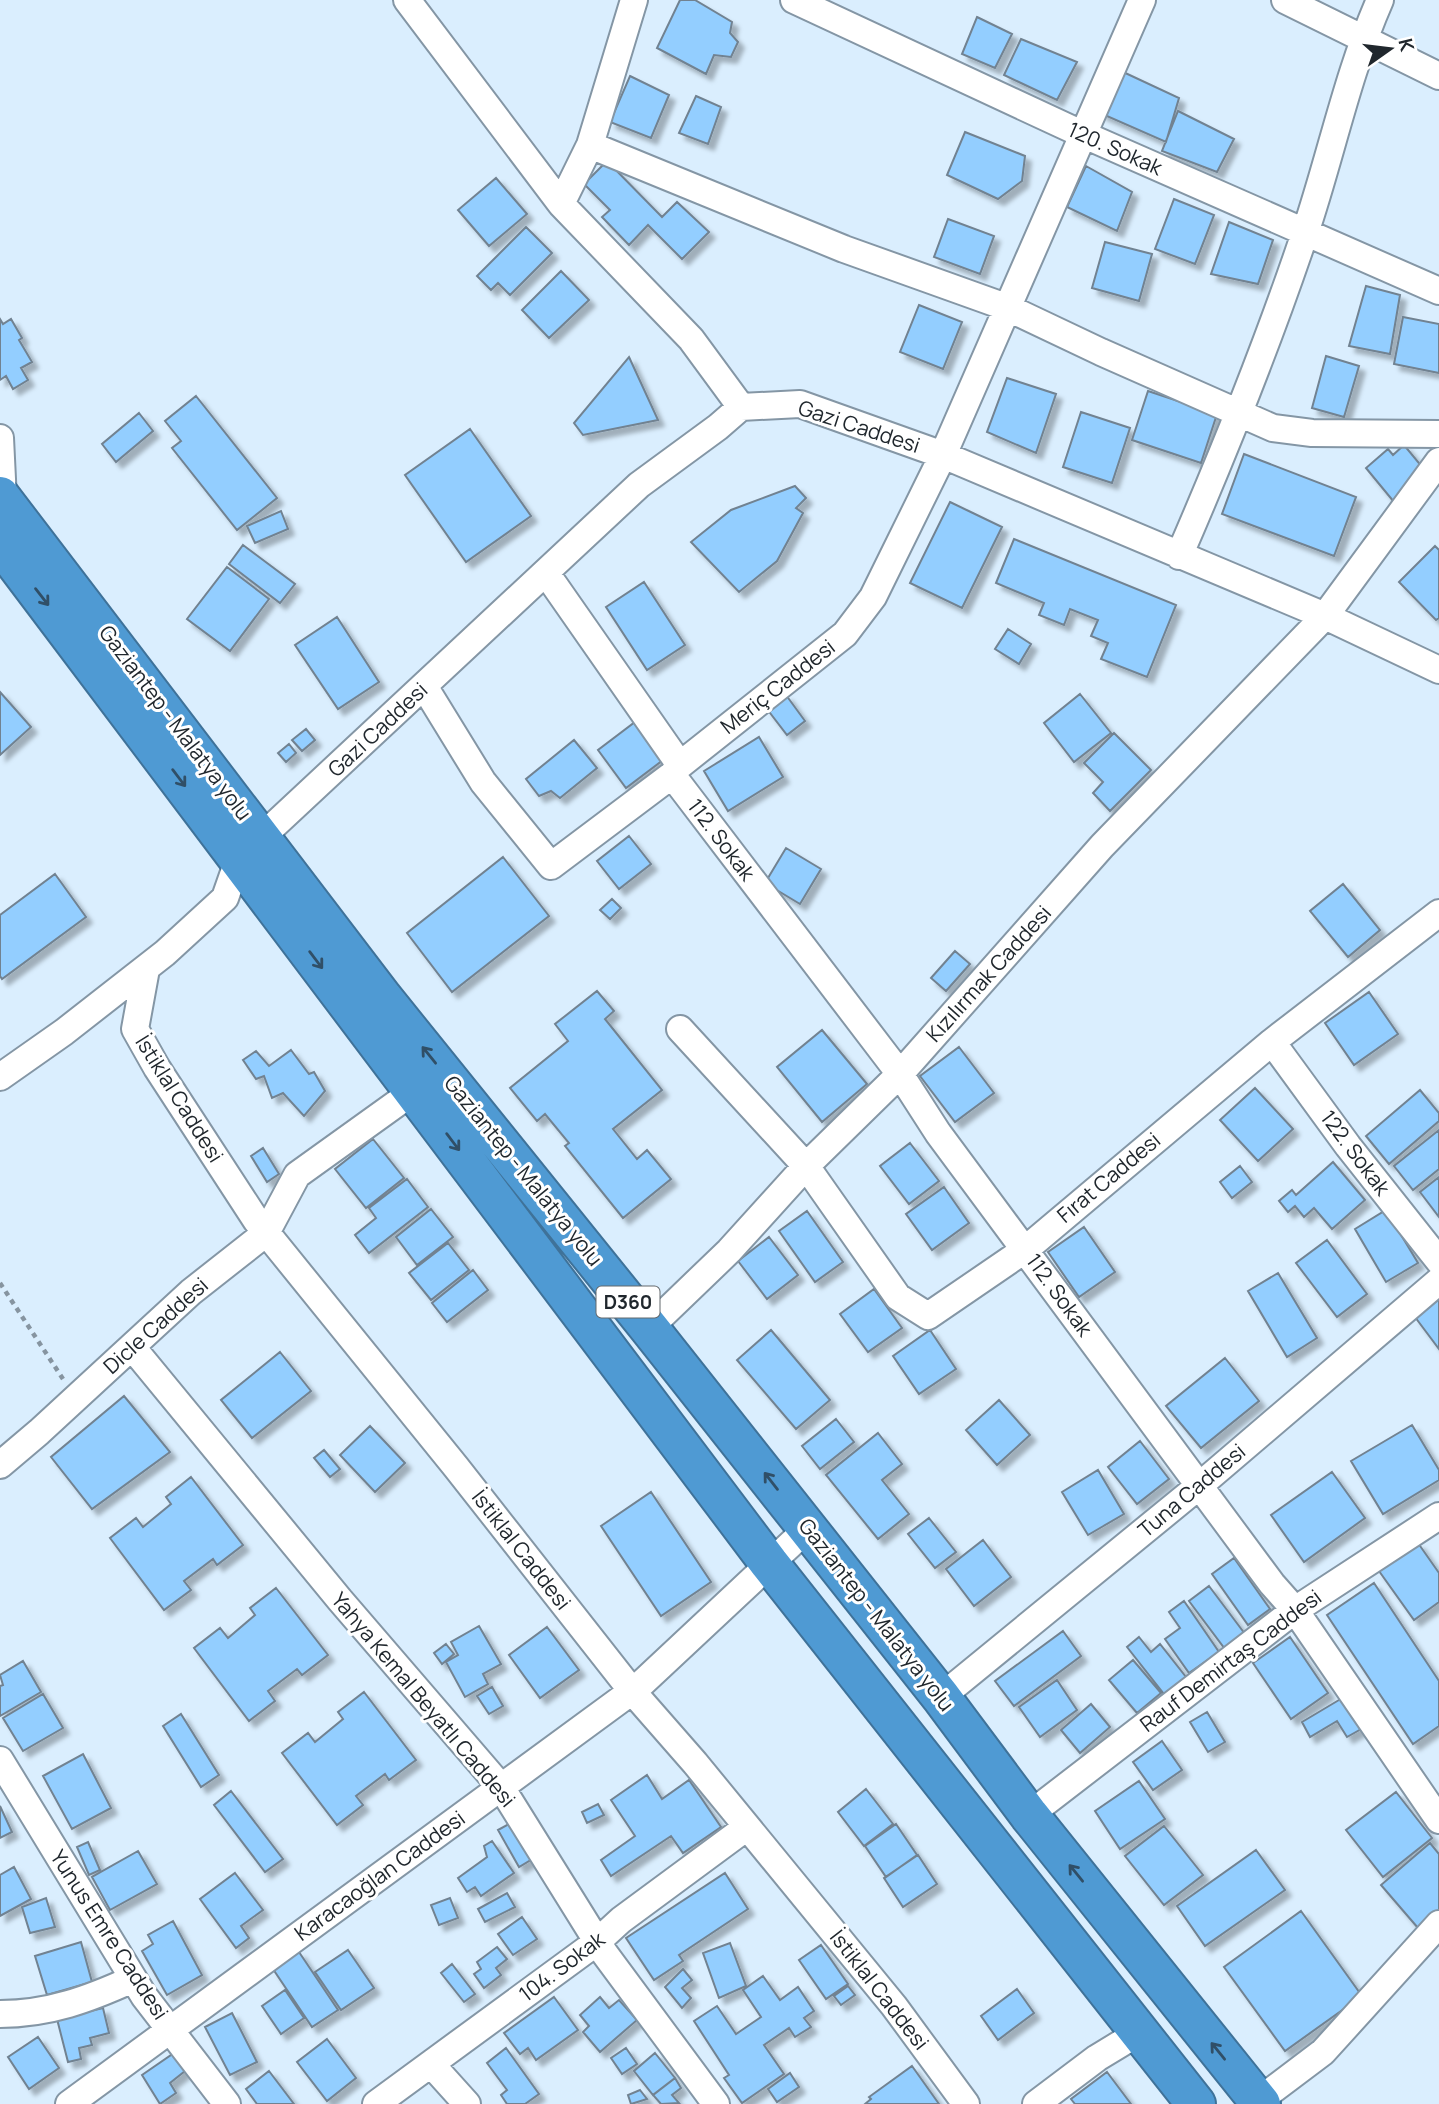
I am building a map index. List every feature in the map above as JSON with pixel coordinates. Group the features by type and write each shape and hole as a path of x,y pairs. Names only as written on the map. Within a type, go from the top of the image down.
{"highway":[{"name":"Gaziantep - Malatya yolu","path":"2,498 250,848 414,1091 769,1563 1196,2104"},
{"name":"Gaziantep - Malatya yolu","path":"0,543 250,848 383,998 808,1528 941,1697 1029,1815 1259,2103"}],"street":[{"path":"407,0 561,204 691,339 741,407"},
{"path":"561,204 590,145 634,0"},
{"name":"120. Sokak","path":"794,0 1082,134 1439,291"},
{"name":"Meriç Caddesi","path":"424,686 483,782 551,866 845,634 873,597 943,455 1142,0"},
{"path":"1285,0 1439,76"},
{"path":"1179,556 1238,413 1305,232 1363,39 1380,0"},
{"path":"590,145 844,249 1006,307 1273,428 1312,433 1439,434"},
{"name":"Gazi Caddesi","path":"250,848 639,485 741,407 800,404 943,455 1325,616 1439,670"},
{"path":"0,438 2,498"},
{"name":"Kızılırmak Caddesi","path":"649,1328 729,1251 806,1166 900,1074 1102,846 1325,616 1439,461"},
{"name":"112. Sokak","path":"546,573 676,770 900,1074 938,1133 1272,1584 1296,1610 1439,1820"},
{"path":"0,1077 146,969 225,898 250,848"},
{"name":"Fırat Caddesi","path":"806,1166 898,1297 928,1317 1026,1249 1272,1042 1439,913"},
{"name":"İstiklal Caddesi","path":"146,969 135,1029 157,1068 266,1233 632,1691 894,2006 967,2104"},
{"path":"680,1029 806,1166"},
{"name":"122. Sokak","path":"1272,1042 1348,1146 1439,1261"},
{"name":"Dicle Caddesi","path":"0,1465 191,1292 266,1233 297,1175 414,1091"},
{"name":"Tuna Caddesi","path":"941,1697 1199,1486 1439,1281"},
{"name":"Yahya Kemal Beyatlı Caddesi","path":"132,1347 340,1600 501,1787 597,1942 716,2104"},
{"name":"Rauf Demirtaş Caddesi","path":"1029,1815 1296,1610 1439,1516"},
{"name":"Karacaoğlan Caddesi","path":"69,2104 632,1691 808,1528"},
{"name":"Yunus Emre Caddesi","path":"0,1760 144,1996 227,2104"},
{"name":"104. Sokak","path":"376,2104 597,1942 621,1920 747,1827"},
{"path":"1259,2103 1323,2052 1439,1924"},
{"path":"0,2014 28,2014 89,1999 134,1979"},
{"path":"1036,2104 1097,2058 1140,2032"},
{"path":"431,2064 467,2104"}],"path":[{"path":"0,1283 75,1399"}],"building":[{"path":"680,0 695,0 732,22 730,33 738,42 731,57 714,55 706,74 657,48"},
{"path":"977,17 1012,34 995,68 962,54"},
{"path":"1021,39 1077,62 1057,100 1004,75"},
{"path":"1121,71 1179,98 1166,142 1100,113"},
{"path":"630,76 669,95 651,138 610,122"},
{"path":"696,96 721,107 708,144 679,133"},
{"path":"1178,111 1234,139 1217,172 1162,151"},
{"path":"965,132 1025,156 1022,181 998,199 947,175"},
{"path":"607,161 662,217 677,202 709,232 682,259 648,225 629,245 602,217 610,210 584,184"},
{"path":"1086,166 1132,192 1117,231 1067,207"},
{"path":"496,178 527,214 489,246 458,210"},
{"path":"1174,199 1214,215 1195,264 1155,249"},
{"path":"948,219 994,236 980,274 934,257"},
{"path":"1229,222 1273,240 1258,284 1211,274"},
{"path":"526,227 552,253 510,295 498,283 491,290 477,276"},
{"path":"1105,242 1152,254 1139,301 1092,288"},
{"path":"561,271 589,300 549,338 522,310"},
{"path":"1366,286 1400,295 1390,354 1349,346"},
{"path":"919,305 962,322 943,369 900,352"},
{"path":"1403,317 1439,324 1439,373 1394,364"},
{"path":"0,319 3,324 11,319 32,362 21,368 28,380 13,389 6,376 0,380"},
{"path":"1326,356 1359,366 1344,417 1312,408"},
{"path":"629,357 658,420 583,435 574,423"},
{"path":"1007,378 1056,394 1036,453 987,432"},
{"path":"1148,391 1217,414 1201,463 1132,440"},
{"path":"196,396 277,498 237,530 172,448 181,441 165,421"},
{"path":"1081,412 1130,428 1112,483 1063,467"},
{"path":"139,413 153,431 116,462 102,444"},
{"path":"470,429 531,516 466,562 405,475"},
{"path":"1404,445 1428,474 1394,502 1366,468 1388,449 1393,455"},
{"path":"1244,454 1356,497 1334,556 1222,514"},
{"path":"795,486 806,498 796,508 803,513 777,561 739,592 691,542 731,510"},
{"path":"950,502 1002,527 962,608 910,583"},
{"path":"281,511 288,529 255,543 247,526"},
{"path":"1014,539 1176,605 1147,677 1101,659 1108,643 1091,636 1098,620 1070,609 1064,625 1039,615 1044,603 996,583"},
{"path":"243,545 295,584 280,603 229,564"},
{"path":"1435,546 1439,550 1439,618 1436,620 1399,582"},
{"path":"227,567 269,599 230,651 187,619"},
{"path":"644,582 685,645 647,670 606,607"},
{"path":"337,617 379,682 338,709 295,645"},
{"path":"1008,629 1031,644 1019,664 995,649"},
{"path":"0,692 31,727 0,755"},
{"path":"1080,694 1111,733 1074,762 1044,723"},
{"path":"786,695 805,721 787,735 767,709"},
{"path":"635,722 663,760 626,788 598,750"},
{"path":"306,729 315,740 302,751 292,740"},
{"path":"1114,733 1151,770 1110,811 1093,793 1103,782 1084,763"},
{"path":"759,737 783,777 728,811 704,771"},
{"path":"574,740 597,768 560,798 551,791 539,796 526,779"},
{"path":"289,744 296,753 286,762 278,753"},
{"path":"629,836 651,864 619,889 597,861"},
{"path":"786,848 821,869 800,904 765,883"},
{"path":"503,857 549,916 452,992 407,933"},
{"path":"55,874 86,917 2,979 0,915"},
{"path":"1343,884 1380,930 1348,957 1310,911"},
{"path":"612,899 621,908 610,919 600,910"},
{"path":"955,951 970,964 946,991 931,978"},
{"path":"597,991 614,1011 605,1019 662,1090 613,1129 637,1159 647,1150 671,1179 623,1218 565,1146 569,1143 545,1114 537,1121 510,1088 568,1041 555,1024"},
{"path":"1369,992 1398,1034 1354,1065 1325,1023"},
{"path":"822,1030 867,1084 822,1122 777,1067"},
{"path":"959,1047 994,1093 955,1122 920,1076"},
{"path":"291,1050 309,1074 314,1072 325,1091 304,1116 283,1093 272,1098 264,1076 256,1079 243,1060 256,1051 269,1066"},
{"path":"1255,1088 1293,1129 1258,1161 1220,1120"},
{"path":"1420,1090 1439,1113 1439,1121 1389,1164 1366,1136"},
{"path":"1439,1130 1439,1169 1413,1190 1394,1166"},
{"path":"373,1139 404,1178 366,1208 335,1169"},
{"path":"910,1143 939,1181 909,1204 880,1166"},
{"path":"263,1148 279,1174 267,1182 251,1156"},
{"path":"1333,1162 1365,1200 1332,1229 1314,1208 1304,1217 1295,1206 1288,1212 1279,1201 1292,1190 1296,1195"},
{"path":"1240,1166 1252,1182 1232,1198 1220,1182"},
{"path":"1439,1177 1439,1217 1420,1192"},
{"path":"407,1179 428,1207 369,1253 355,1235 376,1218 369,1208"},
{"path":"944,1187 969,1223 932,1250 906,1214"},
{"path":"431,1209 453,1237 417,1265 396,1237"},
{"path":"1386,1210 1418,1263 1386,1282 1355,1229"},
{"path":"807,1211 843,1262 815,1282 779,1231"},
{"path":"1084,1227 1115,1272 1079,1297 1048,1252"},
{"path":"769,1237 798,1275 767,1299 738,1261"},
{"path":"1327,1240 1367,1294 1337,1317 1296,1263"},
{"path":"448,1243 469,1270 431,1300 409,1273"},
{"path":"473,1270 488,1290 447,1322 432,1303"},
{"path":"1278,1273 1317,1338 1287,1357 1248,1291"},
{"path":"874,1289 902,1328 868,1352 840,1314"},
{"path":"1439,1299 1439,1349 1415,1317"},
{"path":"771,1330 830,1400 796,1429 737,1360"},
{"path":"930,1330 956,1369 919,1394 893,1356"},
{"path":"280,1352 311,1391 252,1438 221,1400"},
{"path":"1225,1358 1259,1401 1201,1448 1166,1406"},
{"path":"124,1396 170,1452 92,1509 51,1457"},
{"path":"999,1400 1030,1435 997,1465 966,1430"},
{"path":"836,1419 854,1442 820,1469 802,1446"},
{"path":"1412,1425 1439,1470 1439,1480 1383,1514 1351,1461"},
{"path":"370,1426 405,1463 375,1492 340,1455"},
{"path":"878,1433 902,1464 882,1480 909,1514 878,1539 826,1475"},
{"path":"1140,1441 1169,1479 1137,1504 1108,1467"},
{"path":"324,1450 340,1469 330,1477 314,1458"},
{"path":"1098,1470 1124,1514 1088,1535 1062,1492"},
{"path":"1332,1472 1365,1518 1304,1562 1271,1515"},
{"path":"191,1477 243,1545 217,1565 213,1559 184,1581 191,1590 164,1610 110,1538 136,1518 143,1527 171,1504 166,1497"},
{"path":"651,1492 711,1582 661,1616 601,1526"},
{"path":"929,1518 956,1552 935,1568 908,1534"},
{"path":"983,1540 1011,1577 974,1606 946,1569"},
{"path":"1418,1543 1439,1573 1439,1602 1414,1620 1379,1571"},
{"path":"1234,1558 1270,1609 1248,1625 1212,1574"},
{"path":"1374,1583 1439,1681 1439,1726 1413,1744 1327,1615"},
{"path":"1209,1586 1245,1634 1225,1649 1189,1601"},
{"path":"276,1588 328,1655 302,1675 297,1669 268,1691 275,1701 249,1721 194,1648 220,1628 228,1638 255,1615 250,1608"},
{"path":"1184,1601 1219,1652 1189,1673 1165,1639 1180,1628 1169,1612"},
{"path":"479,1626 501,1664 483,1674 488,1684 465,1697 446,1662 458,1655 451,1642"},
{"path":"547,1627 579,1670 540,1698 509,1655"},
{"path":"1063,1631 1081,1656 1014,1706 995,1681"},
{"path":"1139,1637 1151,1652 1160,1644 1186,1677 1164,1694 1127,1647"},
{"path":"1290,1637 1328,1693 1291,1719 1253,1663"},
{"path":"446,1644 454,1654 442,1664 434,1653"},
{"path":"1133,1660 1161,1693 1137,1713 1109,1680"},
{"path":"23,1661 41,1692 0,1716 0,1686 3,1685 0,1675"},
{"path":"1057,1680 1077,1710 1040,1737 1019,1707"},
{"path":"492,1687 503,1706 489,1714 477,1696"},
{"path":"364,1692 416,1760 389,1780 385,1774 356,1796 363,1805 337,1825 282,1753 308,1733 315,1742 343,1719 338,1712"},
{"path":"43,1694 63,1728 23,1751 3,1718"},
{"path":"1344,1697 1363,1728 1347,1737 1337,1721 1310,1737 1302,1722"},
{"path":"1091,1704 1110,1727 1080,1753 1061,1730"},
{"path":"1207,1712 1225,1742 1208,1752 1190,1722"},
{"path":"181,1714 219,1775 201,1787 163,1726"},
{"path":"1162,1741 1182,1770 1153,1790 1133,1762"},
{"path":"83,1754 111,1808 72,1829 43,1776"},
{"path":"647,1775 662,1799 689,1780 721,1827 683,1853 671,1836 611,1876 601,1860 635,1836 611,1800"},
{"path":"1139,1781 1165,1819 1120,1849 1095,1811"},
{"path":"866,1789 893,1824 864,1846 838,1812"},
{"path":"231,1791 283,1859 265,1872 214,1805"},
{"path":"1396,1792 1432,1838 1383,1877 1346,1830"},
{"path":"598,1804 604,1815 587,1823 582,1812"},
{"path":"0,1806 12,1832 0,1838"},
{"path":"518,1819 539,1855 519,1867 498,1830"},
{"path":"896,1824 917,1855 886,1877 865,1846"},
{"path":"1164,1826 1203,1875 1164,1905 1125,1856"},
{"path":"492,1841 514,1873 481,1896 475,1887 467,1892 458,1878 487,1857 484,1846"},
{"path":"88,1842 100,1870 89,1875 77,1847"},
{"path":"1430,1843 1439,1854 1439,1910 1418,1928 1381,1885"},
{"path":"1256,1850 1285,1890 1205,1946 1177,1906"},
{"path":"138,1851 157,1884 110,1910 92,1877"},
{"path":"918,1855 937,1884 903,1907 884,1878"},
{"path":"14,1867 31,1899 0,1916 0,1875"},
{"path":"235,1873 263,1910 241,1926 249,1938 236,1948 200,1899"},
{"path":"725,1873 748,1909 679,1955 683,1961 654,1980 626,1938"},
{"path":"507,1893 515,1907 485,1922 478,1909"},
{"path":"46,1898 55,1927 30,1933 22,1907"},
{"path":"450,1898 458,1918 439,1925 431,1905"},
{"path":"1301,1911 1362,1996 1285,2051 1224,1967"},
{"path":"522,1917 537,1939 513,1955 498,1934"},
{"path":"173,1921 202,1975 167,1995 142,1951 153,1944 148,1935"},
{"path":"81,1942 92,1982 47,1995 35,1956"},
{"path":"730,1943 746,1986 719,1998 703,1953"},
{"path":"821,1945 848,1984 826,1999 799,1960"},
{"path":"497,1947 507,1959 496,1968 501,1975 484,1988 474,1974 481,1969 477,1962"},
{"path":"348,1950 374,1988 341,2010 315,1972"},
{"path":"299,1952 338,2010 312,2027 273,1969"},
{"path":"452,1964 475,1994 464,2002 441,1973"},
{"path":"683,1969 692,1980 682,1988 691,1998 682,2008 665,1987"},
{"path":"763,1976 780,2000 798,1987 814,2011 804,2018 811,2027 795,2037 789,2028 764,2045 784,2074 742,2103 724,2078 729,2075 694,2021 717,2006 736,2034 761,2017 743,1990"},
{"path":"848,1986 855,1995 841,2005 834,1996"},
{"path":"1017,1989 1034,2013 998,2040 981,2016"},
{"path":"285,1990 304,2018 281,2034 262,2006"},
{"path":"554,1997 578,2030 536,2060 528,2048 520,2054 504,2033"},
{"path":"600,1997 609,2008 619,2000 637,2020 600,2052 583,2032 589,2026 580,2015"},
{"path":"103,2008 109,2033 90,2038 92,2045 79,2048 81,2059 68,2062 57,2019"},
{"path":"232,2013 257,2062 230,2075 205,2027"},
{"path":"38,2037 59,2068 29,2089 8,2057"},
{"path":"327,2039 356,2078 327,2101 297,2062"},
{"path":"506,2048 539,2094 525,2104 507,2104 501,2095 507,2090 487,2063"},
{"path":"626,2048 637,2064 622,2074 611,2058"},
{"path":"174,2053 185,2071 170,2083 176,2093 160,2104 142,2075"},
{"path":"655,2053 675,2078 653,2095 634,2071"},
{"path":"912,2066 939,2104 865,2104 871,2099 869,2097"},
{"path":"269,2071 294,2104 257,2104 246,2089"},
{"path":"1107,2072 1131,2104 1075,2104 1071,2099"},
{"path":"790,2073 799,2087 777,2102 768,2089"},
{"path":"675,2078 681,2088 672,2095 679,2103 661,2104 653,2095"},
{"path":"640,2090 647,2099 631,2104 628,2095"}]}
